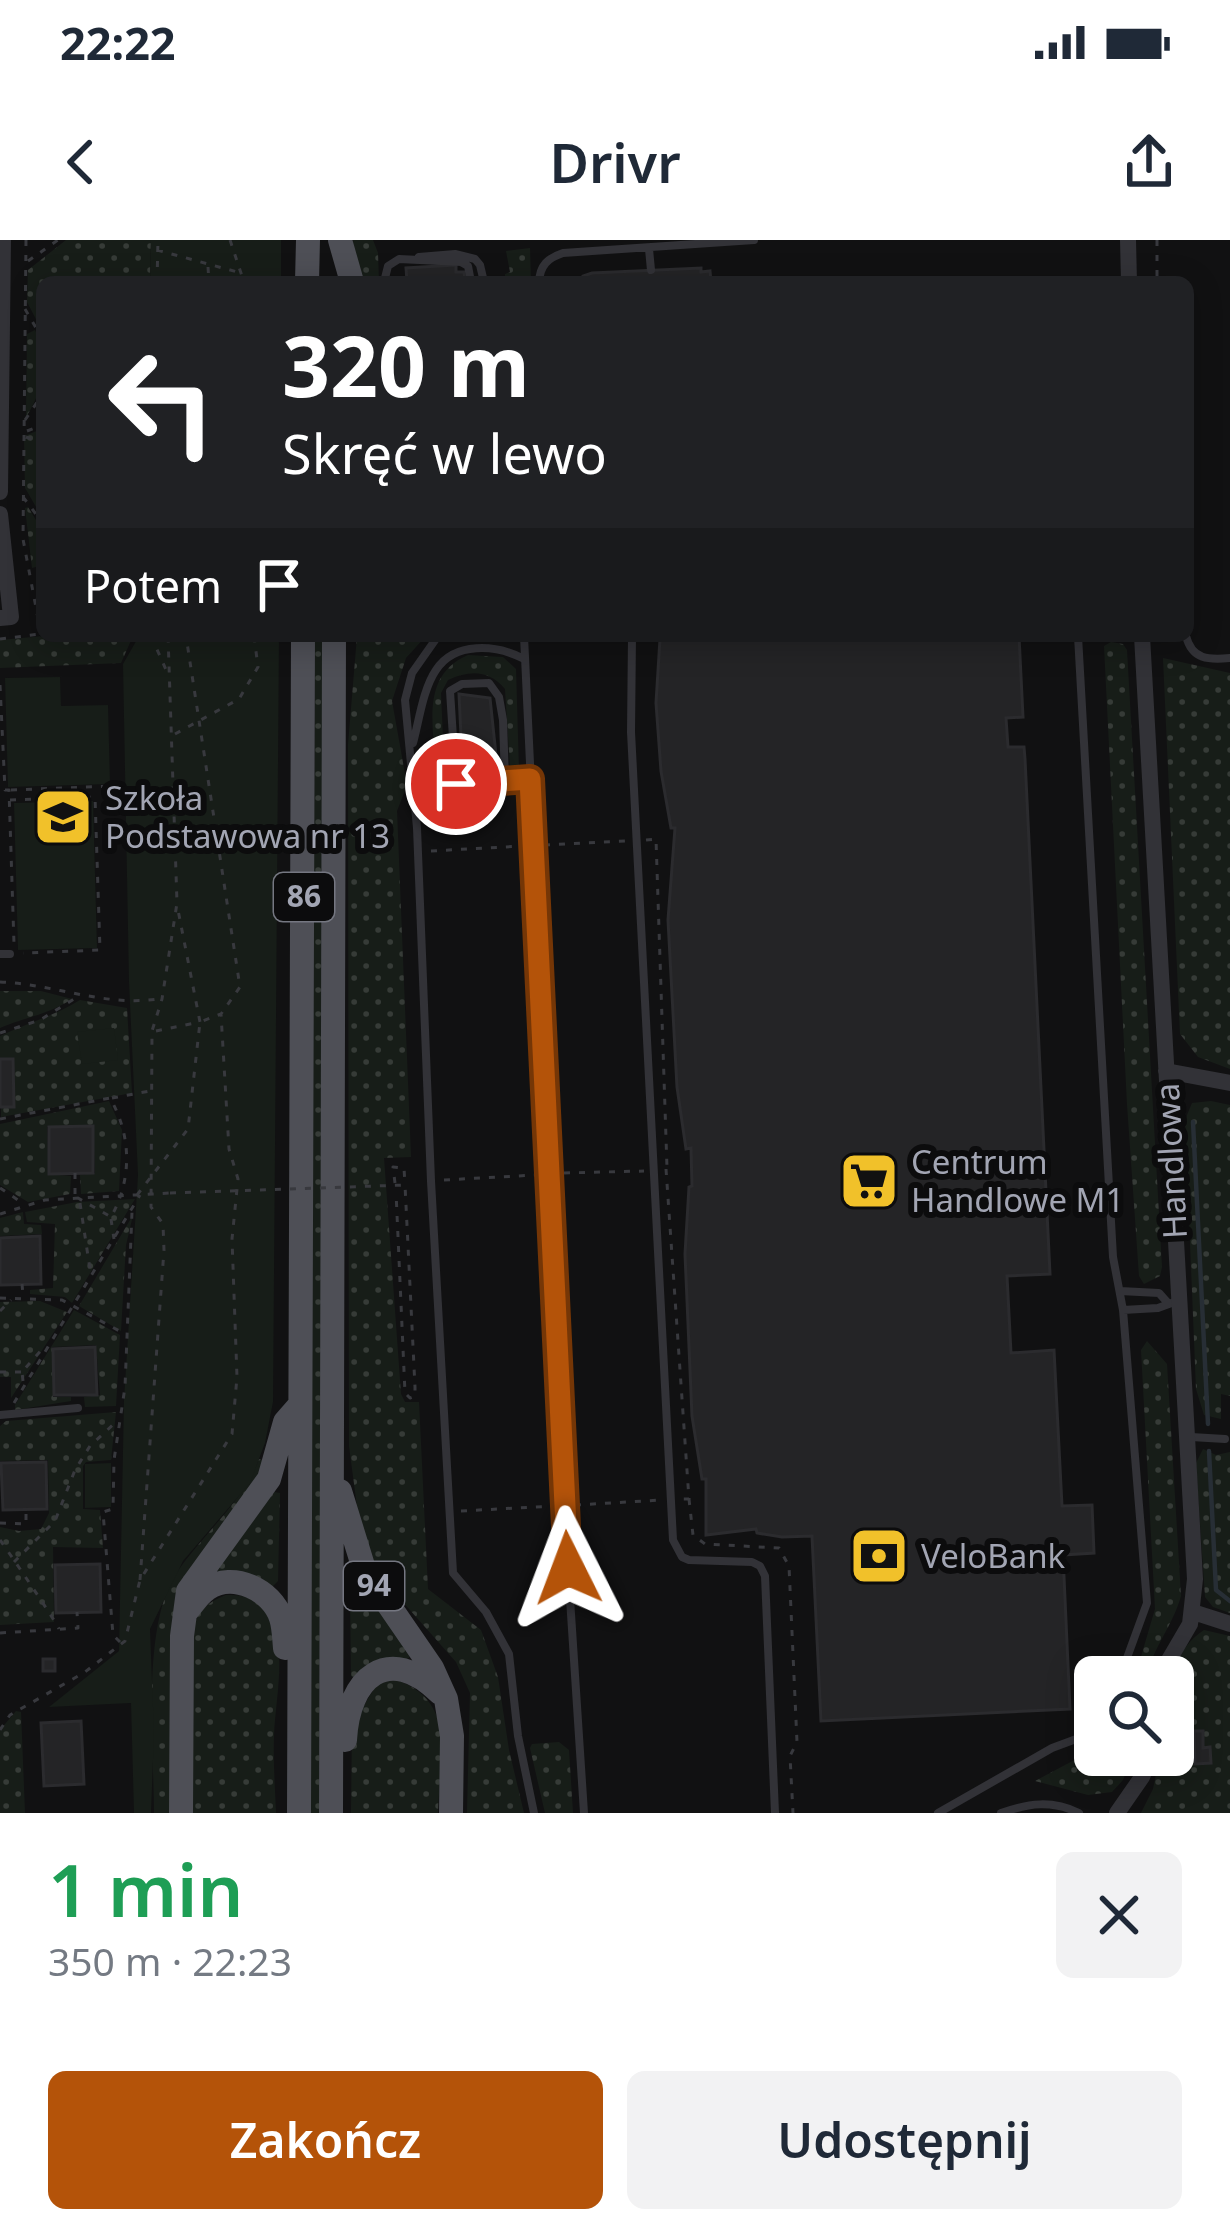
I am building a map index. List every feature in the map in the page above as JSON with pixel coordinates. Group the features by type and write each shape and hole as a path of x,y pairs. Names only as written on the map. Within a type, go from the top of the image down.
{"main road":[{"path":"307,276 308,240"},
{"path":"335,276 338,240"},
{"path":"338,240 350,276"},
{"name":"86","path":"299,1813 303,642"},
{"name":"86","path":"331,1813 334,642"},
{"path":"334,743 346,715 349,642"},
{"path":"181,1813 182,1636 191,1582 268,1479 285,1422 301,1403"},
{"name":"94","path":"331,1460 364,1569 432,1668 446,1700 452,1736 452,1813"},
{"path":"185,1613 201,1593 217,1584 239,1583 264,1593 281,1618 287,1660 297,1678"},
{"path":"331,1786 344,1764 351,1700 370,1677 381,1670 407,1670 429,1682 446,1700"}],"street":[{"path":"0,492 3,240"},
{"path":"1128,240 1129,276"},
{"path":"0,514 11,616 0,617"},
{"name":"Handlowa","path":"1142,642 1166,1071 1173,1302 1187,1438 1193,1612 1170,1656"},
{"path":"1166,1071 1230,1083"},
{"path":"1193,1612 1230,1624"},
{"path":"1117,1813 1143,1776"}],"lane":[{"path":"540,276 550,257 563,253 754,240"},
{"path":"649,249 651,270"},
{"path":"386,276 390,263 403,259 467,256 480,266 482,276"},
{"path":"403,259 461,262 469,266 471,276"},
{"path":"434,642 412,673 405,700 418,852 453,1573 486,1612 509,1654 518,1736 534,1813"},
{"path":"524,642 584,1813"},
{"path":"632,642 630,693 673,1540 682,1557 703,1563 752,1562 765,1576 775,1813"},
{"path":"1078,642 1113,1257 1123,1310 1147,1603 1128,1656"},
{"path":"1189,642 1194,652 1208,660 1230,658"},
{"path":"412,747 436,668 464,650 482,647 504,649 523,658"},
{"path":"456,784 450,691 477,682 488,683 499,697 505,780"},
{"path":"414,787 530,779"},
{"path":"1120,1291 1159,1293 1173,1302"},
{"path":"1123,1310 1173,1302"},
{"path":"0,1415 78,1408"},
{"path":"1187,1438 1225,1439"},
{"path":"938,1813 1074,1740"},
{"path":"1000,1813 1042,1803 1064,1805 1079,1813"}],"path":[{"path":"26,240 23,538 36,596"},
{"path":"26,262 58,240"},
{"path":"157,276 158,240"},
{"path":"230,240 242,276"},
{"path":"1156,240 1157,276"},
{"path":"158,250 241,273"},
{"path":"207,265 208,276"},
{"path":"24,308 36,325"},
{"path":"26,331 36,328"},
{"path":"25,422 36,405"},
{"path":"24,434 36,428"},
{"path":"24,434 36,440"},
{"path":"22,496 36,514"},
{"path":"29,572 36,569"},
{"path":"0,638 36,635"},
{"path":"154,642 170,679"},
{"path":"13,1414 24,1382 92,1278 152,1172 188,1129 200,1022 177,903 167,642"},
{"path":"152,1031 221,1014 240,987 187,642"},
{"path":"173,734 238,699 258,668 255,642"},
{"path":"0,685 5,790 114,786"},
{"path":"9,790 15,953 100,950 95,797 10,800"},
{"path":"418,852 656,839 668,1169 689,1499 450,1511"},
{"path":"2,842 12,842"},
{"path":"0,1730 10,1715 85,1672 122,1644 140,1580 164,1250 163,1225 151,1207 150,1194 152,1031 162,999 177,903"},
{"path":"0,982 32,983 132,1003 162,999"},
{"path":"0,1033 40,1020 81,993"},
{"path":"140,1580 232,1434 237,1377 232,1239 238,1179 229,1148 221,1014"},
{"path":"0,1119 152,1091"},
{"path":"110,1098 124,1134 123,1196 111,1217 114,1241"},
{"path":"393,1167 404,1168 405,1185 415,1387 415,1396 410,1398 405,1393 393,1167"},
{"path":"431,1181 668,1169"},
{"path":"74,1173 92,1278"},
{"path":"0,1214 78,1198 405,1185"},
{"path":"0,1188 26,1206"},
{"path":"78,1198 111,1217"},
{"path":"122,1644 113,1635 103,1512 112,1509 125,1387 132,1212"},
{"path":"22,1284 24,1297"},
{"path":"0,1298 62,1300 127,1334"},
{"path":"0,1311 13,1298"},
{"path":"24,1382 22,1372 40,1347 49,1345"},
{"path":"0,1372 22,1372"},
{"path":"14,1562 55,1522 90,1446 118,1421"},
{"path":"0,1523 26,1524 26,1509"},
{"path":"0,1540 27,1585 58,1621 58,1629"},
{"path":"0,1633 78,1628 77,1612"}],"shaded area":[{"path":"66,240 151,240 150,276 36,276 36,319 27,302 28,270"},
{"path":"151,240 281,240 281,276 150,276"},
{"path":"353,240 373,240 379,276 356,276"},
{"path":"530,248 531,276 505,276 510,272 506,251"},
{"path":"36,332 36,399 26,417 27,334"},
{"path":"36,431 36,507 25,488 24,436"},
{"path":"25,508 36,520 36,567 32,568"},
{"path":"36,637 36,642 130,642 121,663 0,668 0,640"},
{"path":"136,642 279,642 273,1402 250,1483 183,1561 150,1629 151,1813 134,1813 131,1703 49,1707 119,1651 124,1400 138,1175 123,664"},
{"path":"315,642 324,642 319,1813 309,1813"},
{"path":"357,642 421,642 406,658 392,701 407,785 397,811 411,1157 384,1158 401,1394 405,1402 419,1402 428,1589 481,1630 498,1677 524,1813 467,1813 470,1693 456,1662 378,1574 358,1514 349,1446 348,745"},
{"path":"1111,642 1127,650 1162,1267 1160,1276 1144,1284 1139,1276 1127,1104 1104,646"},
{"path":"468,655 503,657 516,669 519,771 510,767 505,689 479,674 448,680 441,693 444,763 435,763 432,716 437,687 443,674"},
{"path":"1163,658 1230,673 1230,1069 1198,1057 1180,1034"},
{"path":"60,677 61,706 108,705 110,784 8,787 5,678"},
{"path":"93,801 97,948 18,950 14,803"},
{"path":"0,991 41,991 72,999 0,1028"},
{"path":"80,1000 127,1008 132,1093 1,1117 1,1108 15,1107 14,1059 0,1058 0,1036"},
{"path":"114,1028 118,1060 82,1064 77,1032"},
{"path":"109,1101 122,1130 119,1191 81,1194 80,1175 95,1173 93,1126 47,1127 49,1174 71,1176 70,1194 28,1202 0,1185 0,1124"},
{"path":"1192,1103 1230,1105 1230,1396 1221,1394 1221,1419 1204,1415 1196,1389 1185,1120"},
{"path":"135,1199 72,1303 65,1297 30,1294 30,1290 53,1288 55,1224 27,1222 25,1212 77,1202"},
{"path":"23,1212 24,1224 41,1225 42,1234 0,1236 0,1218"},
{"path":"133,1215 126,1245 121,1331 79,1306"},
{"path":"40,1301 67,1312 11,1398 11,1377 0,1377 0,1302"},
{"path":"74,1310 120,1335 116,1406 85,1407 84,1397 100,1395 96,1345 52,1347 53,1397 71,1397 71,1401 15,1410 15,1405"},
{"path":"1147,1341 1167,1364 1181,1596 1153,1656 1141,1656 1155,1609 1141,1350"},
{"path":"116,1412 111,1460 83,1466 83,1509 100,1510 103,1548 53,1547 54,1622 0,1625 0,1527 41,1529 49,1513 48,1460 0,1461 0,1426 6,1421"},
{"path":"1203,1449 1216,1455 1230,1452 1230,1613 1213,1607 1205,1597 1196,1463"},
{"path":"259,1459 263,1460 255,1487 180,1592 170,1637 171,1813 154,1813 152,1688 158,1623 166,1595 177,1572 243,1490"},
{"path":"111,1463 111,1507 85,1508 85,1464"},
{"path":"274,1492 280,1493 278,1581 273,1586 214,1576 210,1566"},
{"path":"361,1585 410,1652 409,1658 354,1678 350,1591"},
{"path":"226,1595 259,1603 278,1641 276,1813 190,1813 190,1638 201,1611"},
{"path":"1204,1630 1230,1636 1230,1813 1141,1813 1156,1776 1194,1776 1194,1656 1181,1656"},
{"path":"394,1679 415,1689 437,1716 442,1752 438,1813 351,1813 352,1725 377,1684"},
{"path":"16,1711 21,1712 25,1813 0,1813 0,1730"},
{"path":"559,1742 569,1750 573,1813 545,1813 530,1748"},
{"path":"1074,1760 1074,1776 1125,1776 1112,1792 1088,1795 1035,1781"}],"building":[{"path":"456,265 456,272 464,276 407,276 406,268"},
{"path":"701,268 710,276 583,276"},
{"name":"Centrum Handlowe M1","path":"660,642 1019,642 1023,717 1006,718 1008,747 1024,747 1025,759 1050,1274 1007,1276 1011,1353 1054,1350 1062,1506 1092,1505 1094,1553 1063,1555 1070,1709 821,1721 812,1536 782,1537 756,1529 706,1535 706,1479 702,1479 692,1416 685,1254 691,1148 686,1149 677,1087 668,920 675,828 671,828 661,771 656,703"},
{"path":"459,694 490,698 496,755 462,757"},
{"path":"0,1059 13,1059 14,1107 0,1107"},
{"path":"93,1126 93,1173 49,1174 49,1127"},
{"path":"40,1236 41,1284 0,1285 0,1238"},
{"path":"95,1347 97,1395 54,1395 53,1349"},
{"path":"46,1462 47,1509 3,1510 1,1463"},
{"path":"100,1564 101,1612 56,1613 55,1565"},
{"path":"43,1659 55,1659 55,1671 43,1671"},
{"path":"81,1721 84,1784 44,1786 41,1723"},
{"path":"1194,1731 1203,1731 1203,1748 1210,1747 1211,1763 1195,1764"}],"waterway":[{"path":"1193,1122 1208,1424"},
{"path":"1209,1451 1216,1590 1230,1601"}],"place":[{"name":"Szkoła Podstawowa nr 13","path":"63,817"},
{"name":"Centrum Handlowe M1","path":"869,1181"},
{"name":"VeloBank","path":"879,1556"}],"route":[{"path":"456,784 530,779 568,1568"}]}
